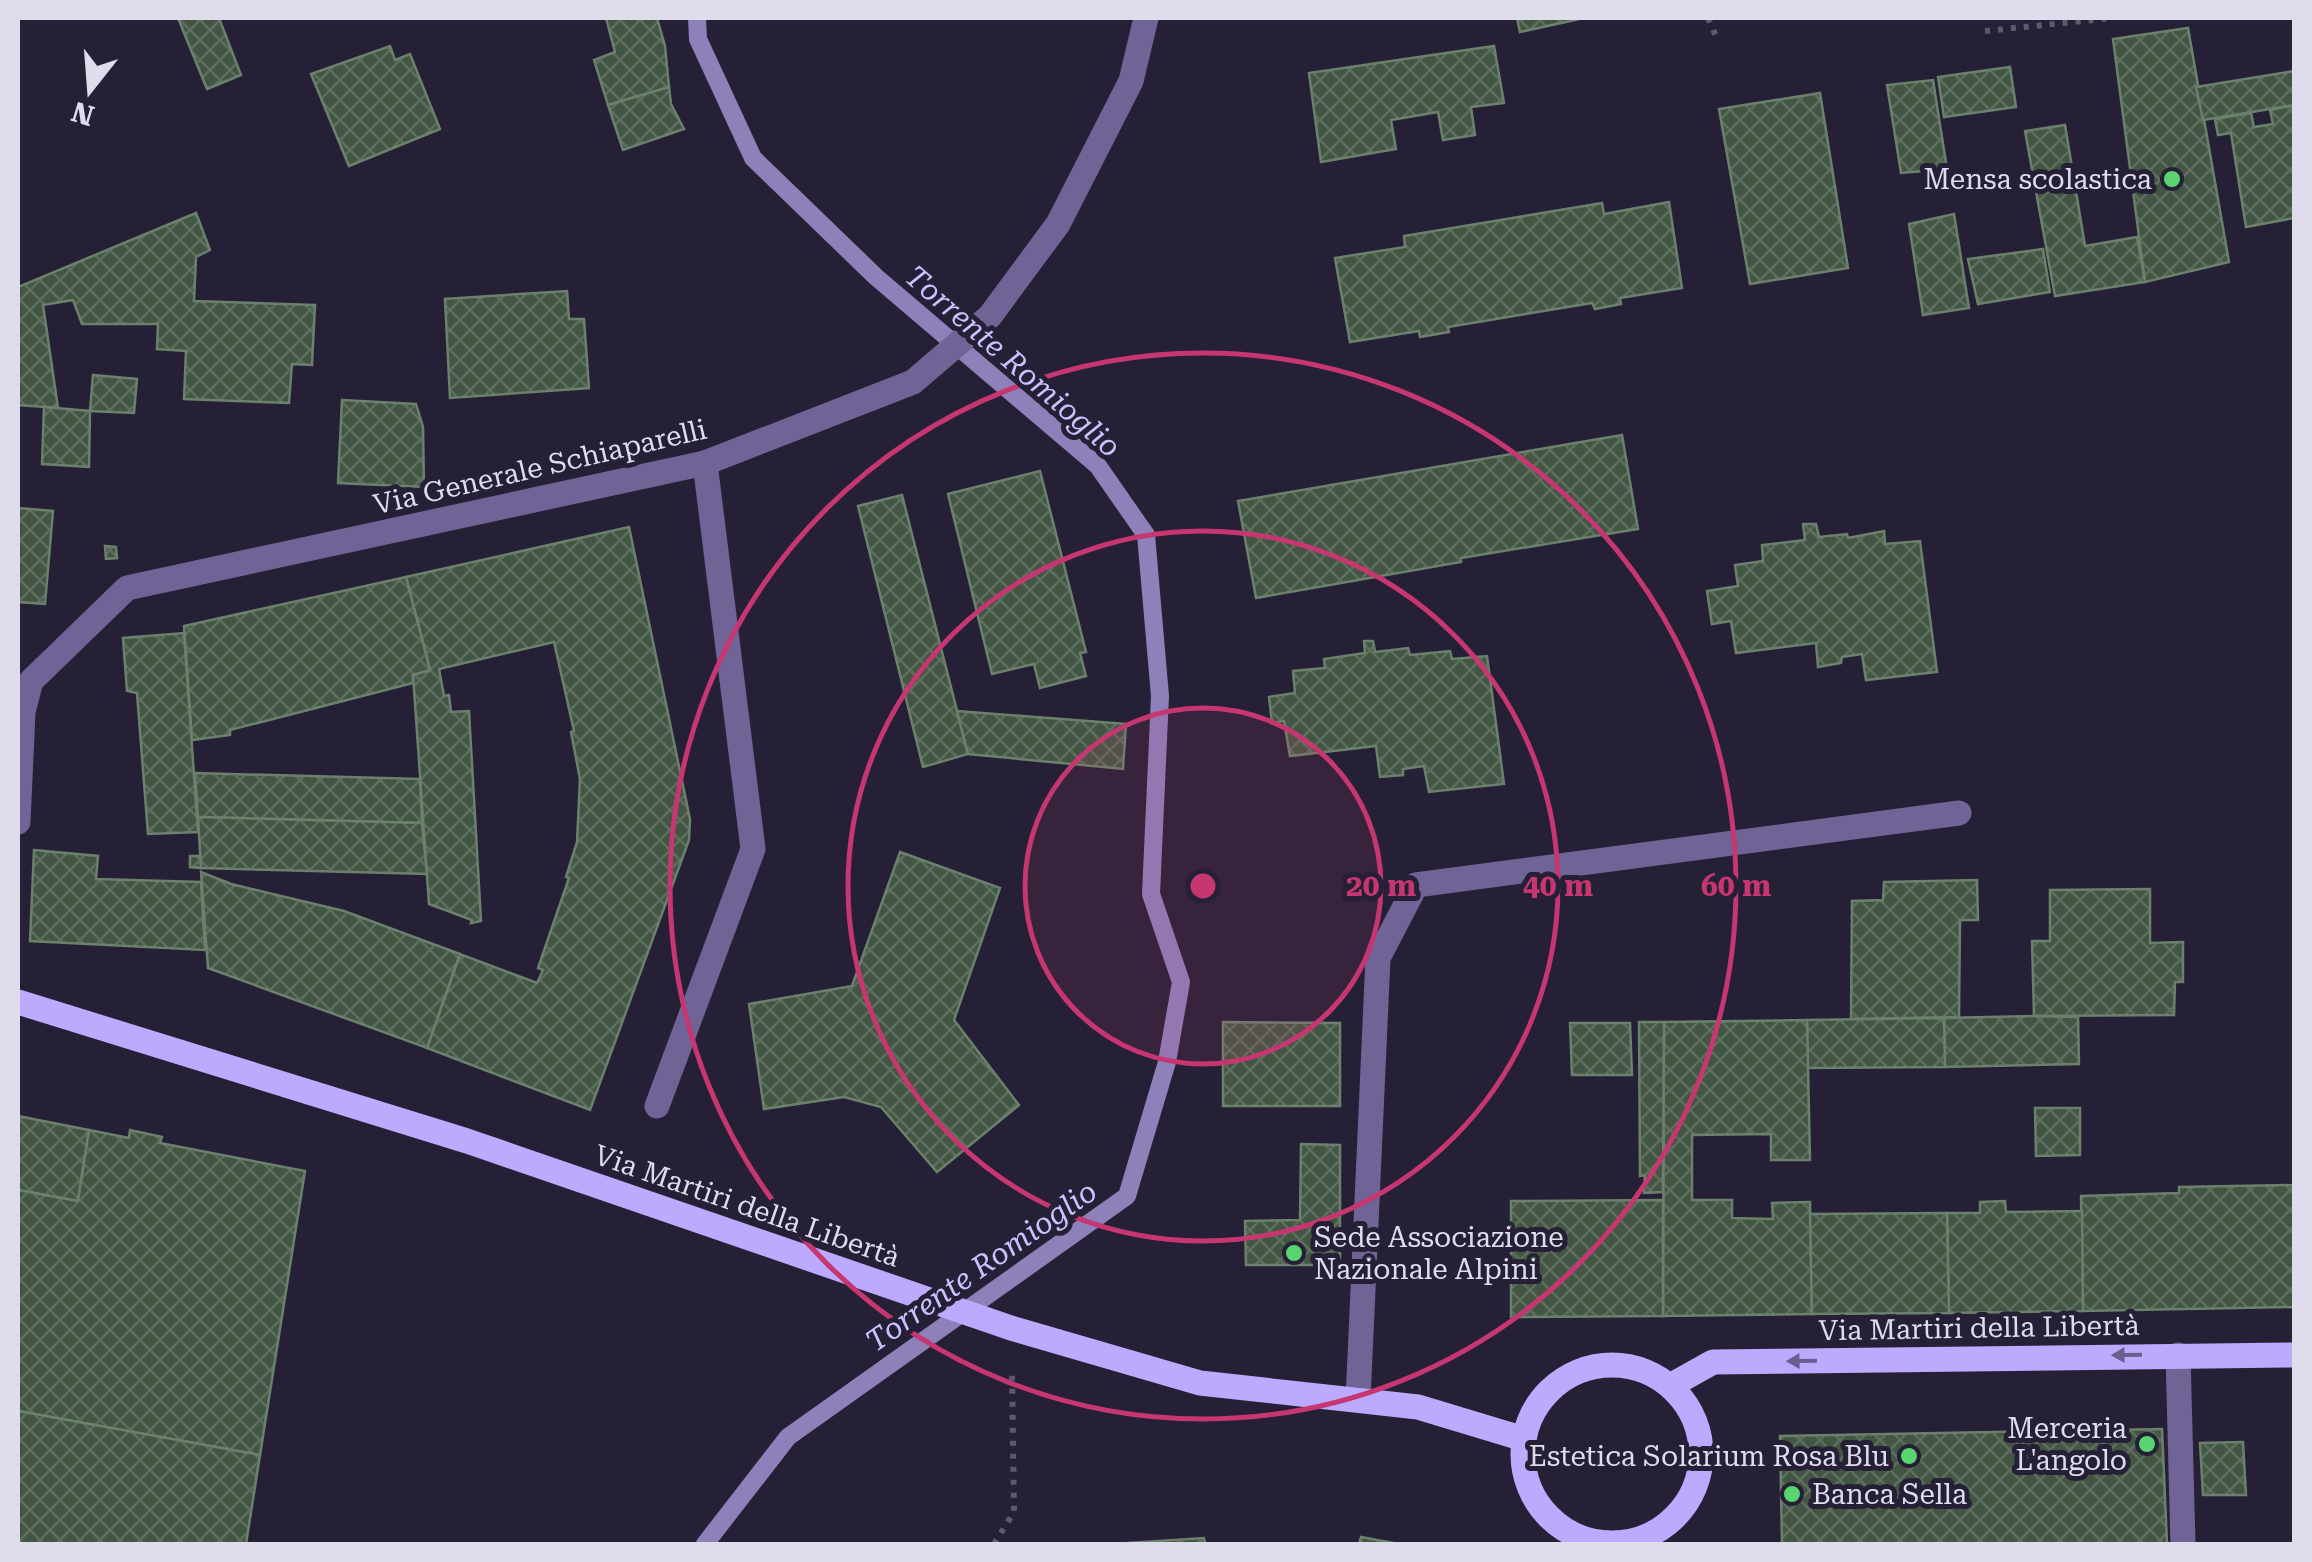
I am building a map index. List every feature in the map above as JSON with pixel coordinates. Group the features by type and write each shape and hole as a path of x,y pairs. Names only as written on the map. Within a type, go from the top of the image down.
{"main road":[{"name":"Via Martiri della Libertà","path":"18,1002 467,1141 1011,1328 1200,1383 1418,1407 1524,1439"},
{"name":"Via Martiri della Libertà","path":"1670,1386 1713,1362 2294,1355"},
{"path":"1622,1365 1647,1372 1670,1386 1689,1408 1700,1436 1702,1464 1694,1493 1660,1539 1598,1542 1571,1534 1548,1516 1532,1494 1524,1466 1524,1439 1533,1414 1549,1392 1570,1376 1595,1366 1622,1365"}],"street":[{"name":"Via Generale Schiaparelli","path":"18,822 22,712 31,681 127,588 705,464 913,382 990,316 1058,224 1131,82 1146,18"},
{"path":"656,1106 753,849 705,464"},
{"path":"1358,1400 1378,958 1416,885 1960,813"},
{"path":"2178,1354 2183,1544"}],"path":[{"path":"1708,18 1716,36"},
{"path":"1985,31 2112,18"},
{"path":"994,1544 1014,1512 1011,1328"}],"building":[{"path":"178,18 219,18 241,75 207,89"},
{"path":"606,18 657,18 665,46 669,87 608,105 594,60 615,52"},
{"path":"1517,18 1584,18 1520,32"},
{"name":"Mensa scolastica","path":"2188,28 2229,262 2145,282 2113,39"},
{"path":"390,46 395,60 410,54 440,129 349,166 311,74"},
{"path":"1494,46 1504,103 1471,107 1475,135 1443,140 1438,112 1391,120 1396,149 1321,162 1309,73"},
{"path":"2010,67 2016,107 1944,117 1938,77"},
{"path":"2294,71 2294,105 2203,120 2196,87"},
{"path":"1933,80 1947,169 1901,173 1887,85"},
{"path":"669,87 671,104 684,129 623,150 608,105"},
{"path":"1820,93 1848,268 1750,284 1719,109"},
{"path":"2294,105 2294,218 2246,227 2231,133 2218,135 2215,119 2251,113 2254,127 2273,124 2270,110"},
{"path":"2065,125 2085,246 2137,237 2145,282 2055,296 2025,131"},
{"path":"1669,202 1682,288 1620,298 1621,304 1595,309 1592,303 1448,327 1449,332 1420,337 1419,331 1350,342 1335,258 1405,247 1404,236 1602,203 1604,214"},
{"path":"196,213 210,250 196,257 194,301 315,305 312,365 292,364 289,403 184,399 186,351 157,349 158,324 82,324 73,300 43,305 58,408 18,405 18,287"},
{"path":"1954,214 1969,308 1923,315 1909,224"},
{"path":"2043,249 2050,292 1978,304 1968,259"},
{"path":"567,291 569,319 584,319 589,388 450,398 445,299"},
{"path":"93,375 137,379 134,413 90,411"},
{"path":"342,400 416,404 423,427 424,487 338,483"},
{"path":"44,407 90,411 89,467 42,464"},
{"path":"1622,435 1638,529 1256,598 1238,501"},
{"path":"1040,471 1086,652 1080,653 1086,676 1040,688 1034,664 992,674 948,494"},
{"path":"902,495 968,754 923,767 858,506"},
{"path":"18,508 53,511 45,604 18,602"},
{"path":"1803,524 1816,524 1819,537 1847,534 1848,538 1884,531 1885,544 1920,541 1937,672 1866,680 1862,654 1818,667 1816,643 1736,653 1731,621 1712,624 1707,591 1738,586 1735,565 1763,561 1762,545 1805,540"},
{"path":"629,527 690,819 689,840 590,1110 427,1048 460,954 537,983 543,970 538,968 569,878 566,877 577,842 580,779 571,732 574,731 554,642 439,669 451,712 469,711 481,921 471,923 472,920 429,904 413,675 430,670 406,577"},
{"path":"105,546 116,547 117,558 106,559"},
{"path":"406,577 430,670 413,675 413,683 230,730 230,735 192,740 184,626"},
{"path":"184,633 198,832 148,834 137,693 127,691 123,638"},
{"path":"1364,641 1373,641 1375,652 1408,648 1410,655 1450,651 1452,659 1487,656 1504,784 1429,792 1424,766 1403,769 1403,775 1380,777 1376,746 1290,756 1284,721 1272,723 1269,697 1295,693 1293,671 1325,668 1324,659 1365,653"},
{"path":"957,711 1126,724 1123,769 968,754"},
{"path":"195,773 420,779 422,823 198,817"},
{"path":"198,817 422,823 427,874 201,868"},
{"path":"34,850 98,856 96,879 201,882 205,950 30,941"},
{"path":"900,852 1000,888 954,1020 1019,1105 937,1172 881,1107 844,1097 764,1109 749,1004 852,986"},
{"path":"190,856 200,856 201,868 190,867"},
{"path":"201,872 231,884 344,911 460,954 427,1048 208,968"},
{"path":"1977,880 1978,920 1960,920 1959,1017 1851,1019 1852,901 1883,900 1884,882"},
{"path":"2150,889 2150,943 2183,942 2183,982 2175,982 2174,1015 2034,1016 2032,941 2050,941 2050,890"},
{"path":"2078,1017 2079,1064 1945,1067 1944,1018"},
{"path":"1944,1018 1945,1067 1807,1068 1807,1020"},
{"path":"1807,1020 1810,1160 1771,1160 1771,1134 1692,1135 1692,1200 1732,1200 1732,1218 1773,1219 1772,1203 1810,1202 1812,1314 1663,1316 1664,1022"},
{"path":"1223,1022 1340,1023 1340,1106 1223,1106"},
{"path":"1639,1022 1664,1022 1663,1192 1644,1193 1645,1175 1640,1176"},
{"path":"1570,1023 1630,1023 1632,1075 1572,1075"},
{"path":"2035,1108 2080,1108 2080,1155 2036,1156"},
{"path":"18,1116 89,1130 78,1201 18,1190"},
{"path":"89,1130 129,1138 130,1130 162,1137 160,1143 305,1171 260,1455 18,1411 18,1190 78,1201"},
{"path":"1301,1144 1340,1145 1340,1265 1246,1265 1245,1221 1300,1220"},
{"path":"2294,1185 2294,1307 2083,1311 2081,1196 2179,1193 2179,1187"},
{"path":"1663,1200 1663,1316 1511,1317 1511,1201"},
{"path":"2005,1201 2006,1212 2082,1211 2083,1311 1949,1313 1947,1213 1980,1213 1980,1202"},
{"path":"1947,1213 1949,1313 1812,1314 1810,1214"},
{"path":"18,1411 260,1455 246,1544 18,1544"},
{"path":"2162,1429 2167,1544 1782,1544 1780,1436"},
{"path":"2243,1442 2246,1495 2203,1495 2200,1443"},
{"path":"1361,1537 1399,1544 1359,1544"},
{"path":"1204,1538 1205,1544 1128,1544 1128,1543"}],"waterway":[{"name":"Torrente Romioglio","path":"697,18 698,39 753,158 876,277 1098,466 1146,535 1160,696 1151,894 1181,982 1167,1062 1127,1196 788,1437 705,1544"}],"place":[{"name":"Mensa scolastica","path":"2172,179"},
{"name":"Sede Associazione Nazionale Alpini","path":"1294,1253"},
{"name":"Merceria L'angolo","path":"2147,1444"},
{"name":"Estetica Solarium Rosa Blu","path":"1909,1456"},
{"name":"Banca Sella","path":"1792,1494"}]}
